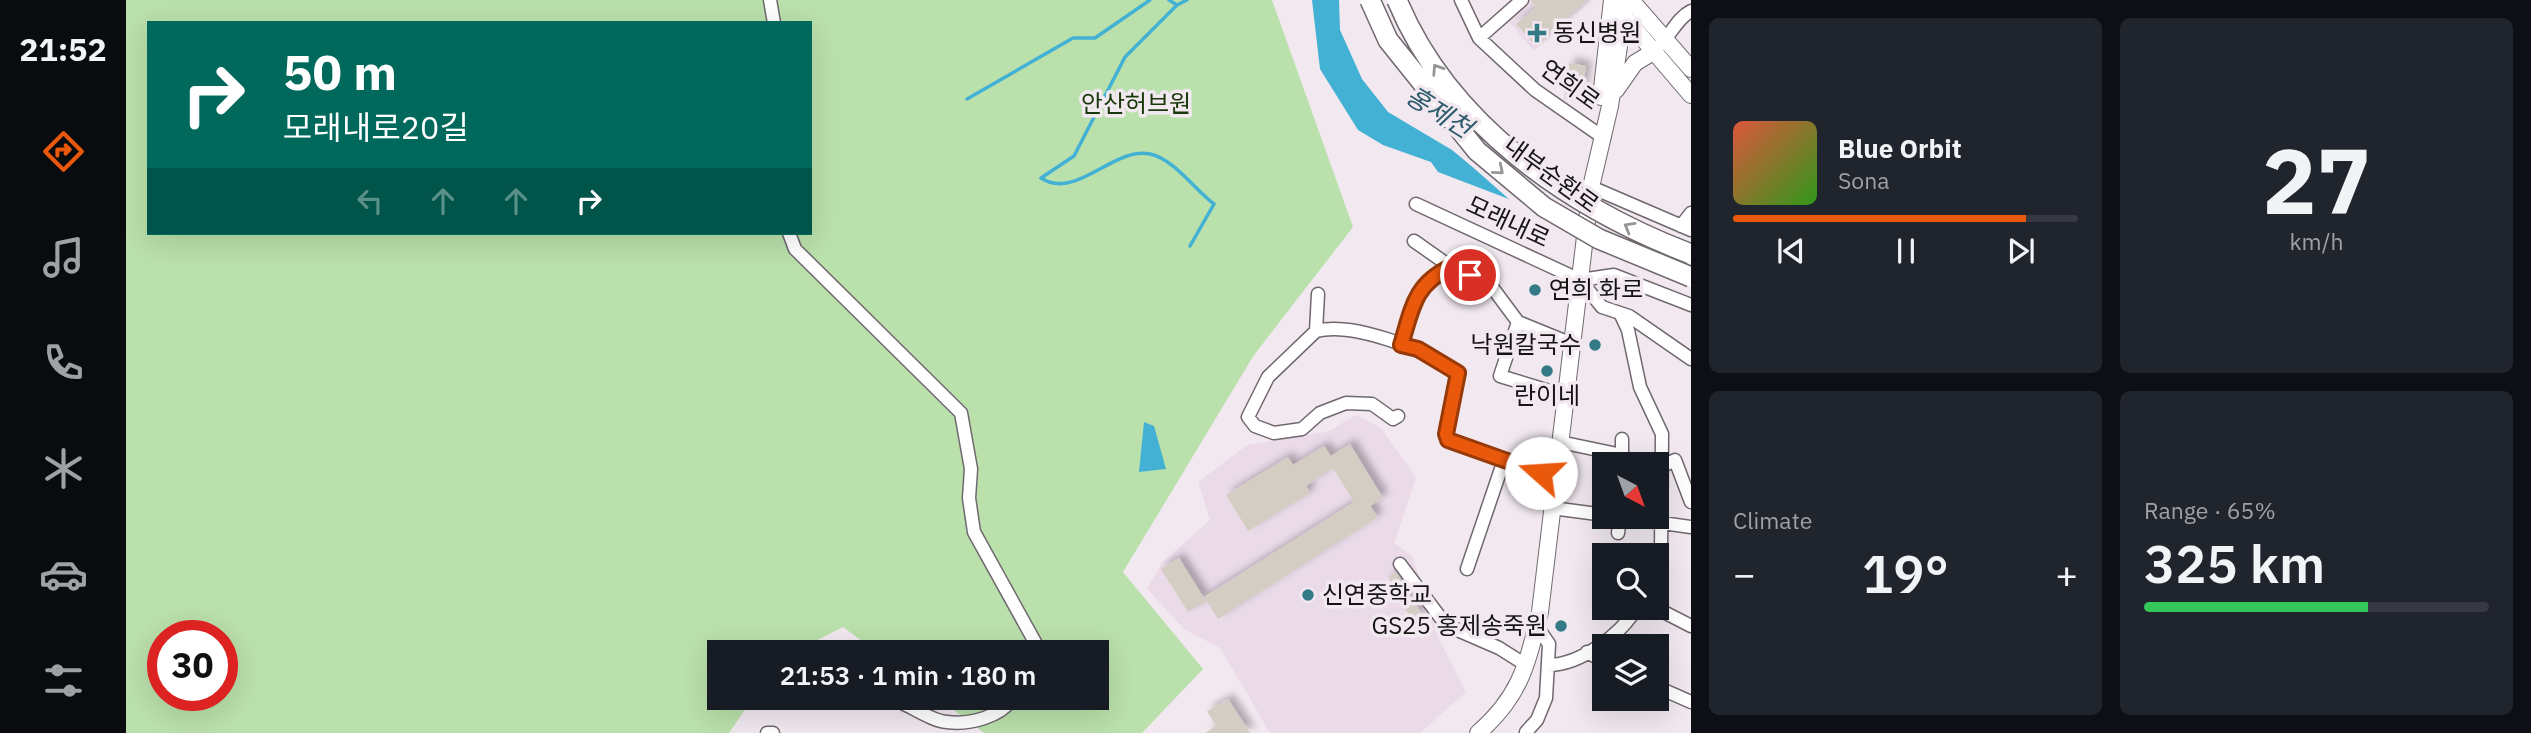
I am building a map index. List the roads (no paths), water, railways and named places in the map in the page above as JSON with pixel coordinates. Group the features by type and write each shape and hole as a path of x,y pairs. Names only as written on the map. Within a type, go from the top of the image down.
{"highway":[{"name":"내부순환로","path":"1370,0 1388,40 1477,151 1544,207 1598,239 1691,277"},
{"name":"내부순환로","path":"1397,0 1406,21 1448,86 1498,141 1545,179 1646,237 1691,254"}],"main road":[{"path":"1631,0 1691,69"},
{"path":"1616,4 1691,95"},
{"path":"1604,138 1599,112 1616,4"},
{"name":"모래내로","path":"1478,733 1503,712 1527,665 1536,625 1590,189 1610,106 1616,4"},
{"path":"1610,106 1623,77 1635,63 1653,52"}],"street":[{"path":"770,0 774,21"},
{"name":"연희로","path":"1461,0 1479,38 1535,90 1604,138"},
{"path":"1479,38 1522,0"},
{"path":"1653,52 1665,41 1681,18 1691,11"},
{"path":"1590,189 1686,228 1691,213"},
{"name":"모래내로","path":"1416,204 1580,281"},
{"path":"790,235 795,249 961,413 971,469 969,498 974,532 1034,640"},
{"path":"1414,241 1451,267 1489,283 1518,322 1572,344"},
{"path":"1401,345 1417,294 1432,276 1451,267"},
{"path":"1580,281 1614,275 1691,305"},
{"path":"1580,281 1602,307 1629,316 1691,359"},
{"path":"1317,331 1318,294"},
{"path":"1621,315 1628,330 1640,387 1662,433 1661,452"},
{"path":"1518,322 1500,376 1566,396"},
{"path":"1398,416 1393,419 1372,404 1346,403 1320,414 1301,429 1274,433 1255,426 1248,417 1268,377 1317,331 1330,327 1418,349 1458,373 1446,434 1448,440 1556,477"},
{"path":"1560,442 1622,455 1622,439"},
{"path":"1467,569 1504,460"},
{"path":"1670,462 1675,460 1691,502"},
{"path":"1552,508 1592,513"},
{"path":"1670,524 1691,527"},
{"path":"1618,529 1618,533"},
{"path":"1400,564 1446,625 1499,648 1527,665"},
{"path":"1669,615 1691,626"},
{"path":"1548,664 1562,665 1587,652 1630,620"},
{"path":"1526,733 1537,720 1546,698 1549,644 1536,625"},
{"path":"1587,652 1592,655"},
{"path":"1669,692 1691,702"},
{"path":"918,710 946,723 987,718 1005,710"},
{"path":"984,733 987,718"}],"water":[{"name":"홍제천","path":"1312,0 1339,0 1340,30 1362,79 1388,112 1452,150 1514,201 1438,172 1431,162 1383,145 1358,130 1320,69"},
{"path":"1144,422 1154,426 1166,469 1139,472"}],"waterway":[{"path":"967,99 1073,38 1095,38 1150,0"},
{"path":"1169,0 1177,5"},
{"path":"1187,0 1177,5 1125,57 1074,156 1041,178 1054,183 1068,183 1136,154 1159,157 1176,168 1214,204 1190,246"}],"place":[{"name":"동신병원","path":"1537,33"},
{"name":"연희 화로","path":"1535,290"},
{"name":"낙원칼국수","path":"1595,345"},
{"name":"란이네","path":"1547,371"},
{"name":"신연중학교","path":"1308,595"},
{"name":"GS25 홍제송죽원","path":"1561,626"}],"park label":[{"name":"안산허브원","path":"1136,104"}]}
